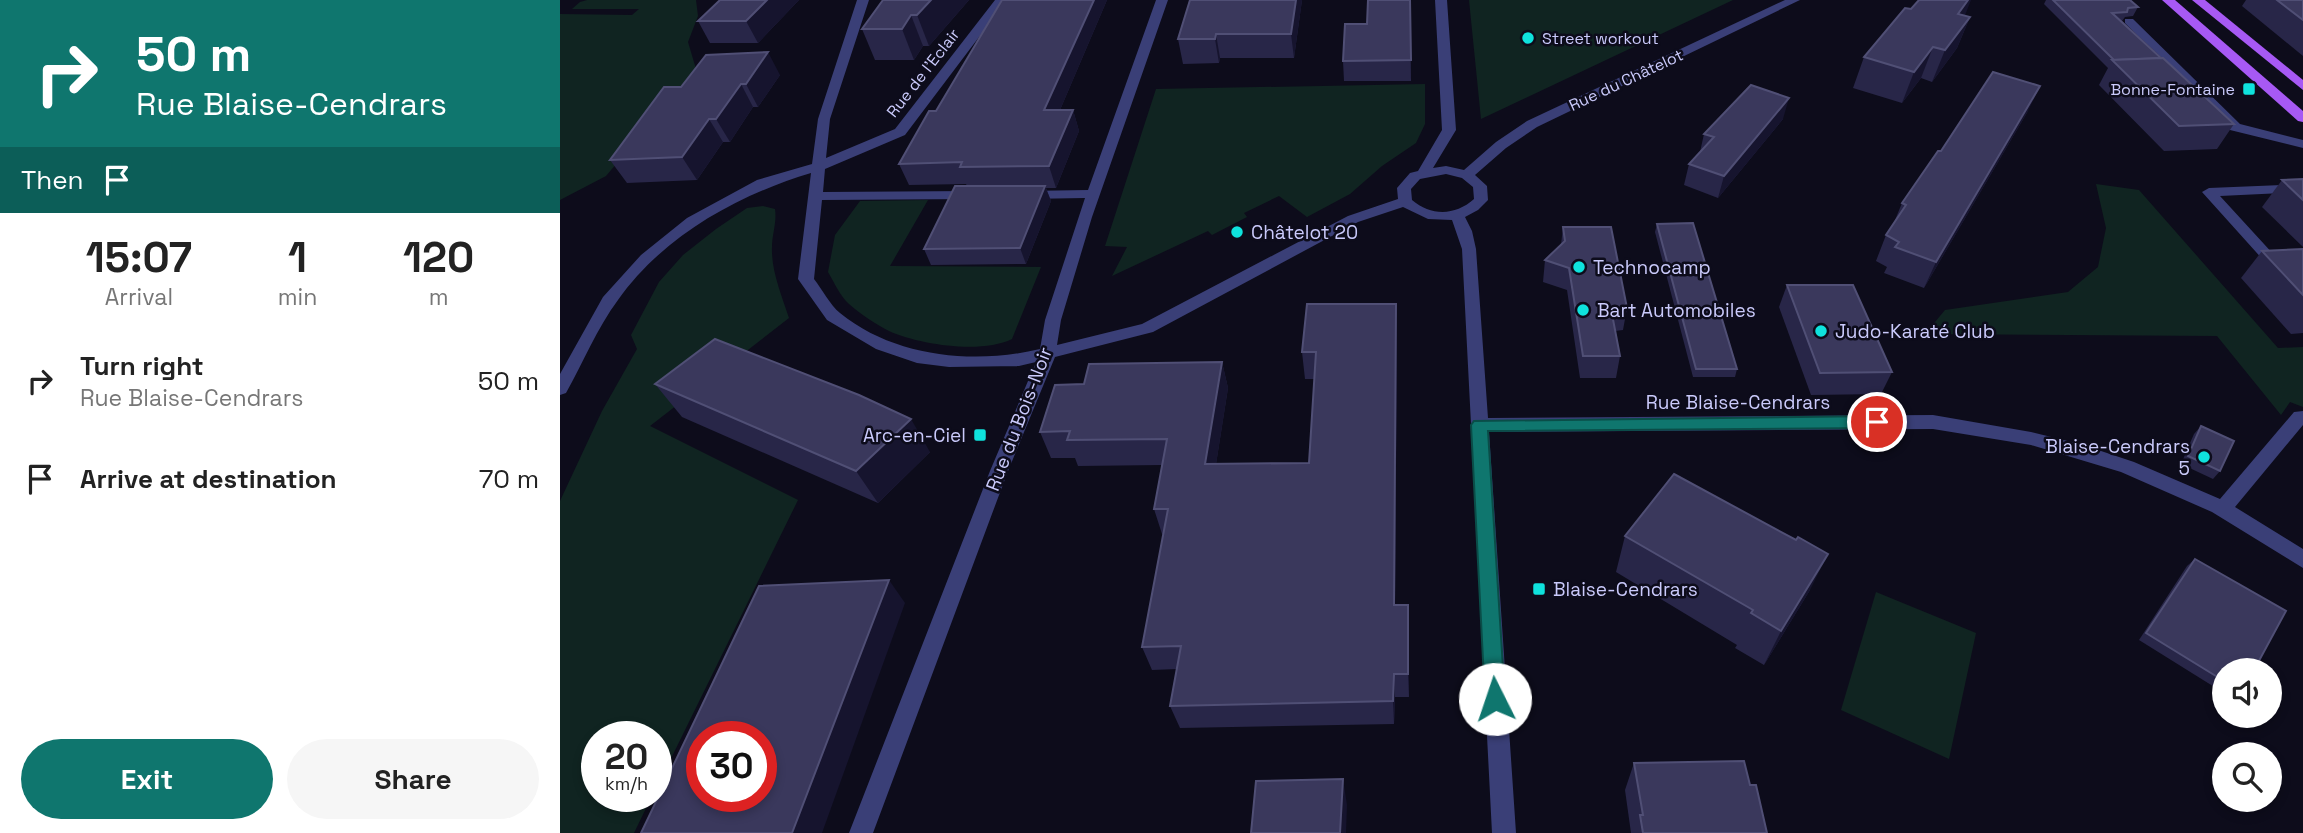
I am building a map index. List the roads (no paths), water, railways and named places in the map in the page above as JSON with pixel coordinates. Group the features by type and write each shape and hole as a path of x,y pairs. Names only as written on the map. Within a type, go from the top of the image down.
{"main road":[{"path":"2168,0 2303,118"},
{"path":"2198,0 2303,86"}],"street":[{"path":"863,0 824,118 806,279 833,316 881,345 917,357 949,361 1019,360 1147,328 1353,219 1405,201"},
{"name":"Rue de l'Eclair","path":"560,389 611,297 646,258 692,221 762,183 820,166 900,132 1001,0"},
{"name":"Rue du Bois-Noir","path":"861,833 999,471 1048,353 1053,320 1092,194 1161,0"},
{"path":"1424,172 1448,130 1441,0"},
{"name":"Rue du Châtelot","path":"1467,174 1532,124 1794,0"},
{"path":"2129,21 2235,127 2303,144"},
{"path":"1446,170 1467,174 1480,186 1481,200 1467,212 1444,217 1420,213 1405,201 1404,188 1415,176 1424,172 1446,170"},
{"path":"2270,259 2209,192 2303,188"},
{"path":"816,196 1092,194"},
{"path":"1457,216 1465,231 1469,249 1504,833"},
{"path":"2223,509 2300,417 2303,418"},
{"name":"Rue Blaise-Cendrars","path":"1479,425 1933,422 1991,428 2051,441 2104,458 2223,509 2266,533 2303,560"}],"place":[{"name":"Street workout","path":"1528,38"},
{"name":"Bonne-Fontaine","path":"2249,89"},
{"name":"Châtelot 20","path":"1237,232"},
{"name":"Technocamp","path":"1579,267"},
{"name":"Bart Automobiles","path":"1583,310"},
{"name":"Judo-Karaté Club","path":"1821,331"},
{"name":"Arc-en-Ciel","path":"980,435"},
{"name":"Blaise-Cendrars 5","path":"2204,457"},
{"name":"Blaise-Cendrars","path":"1539,589"}]}
